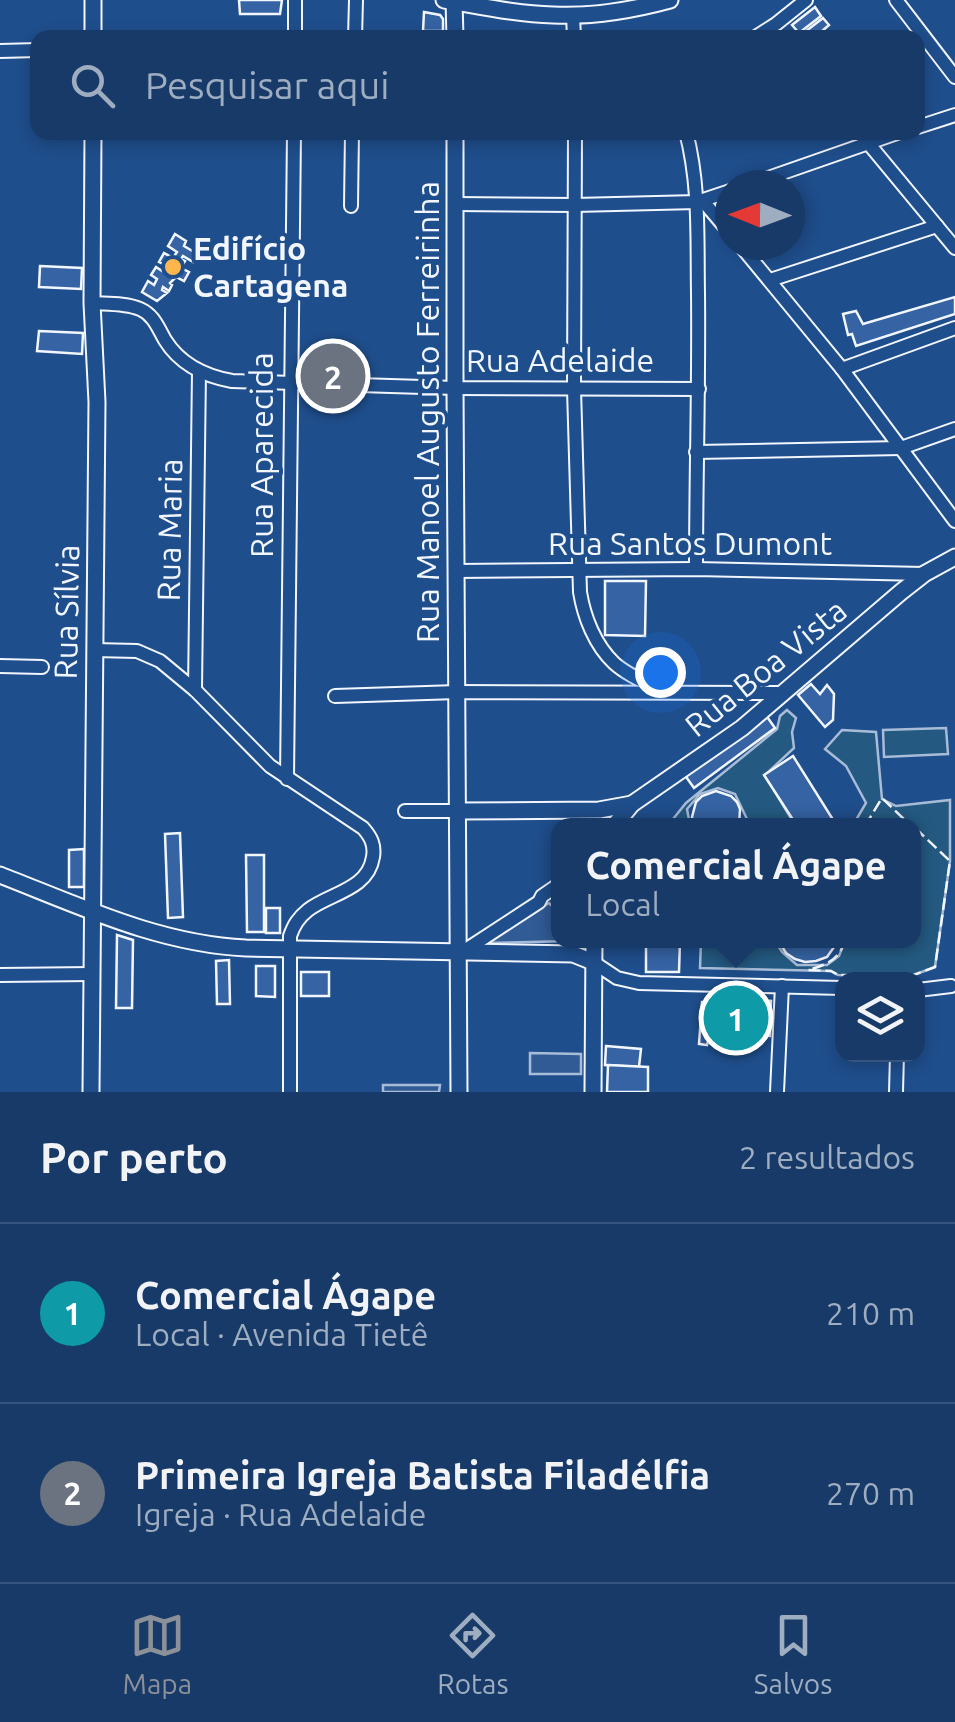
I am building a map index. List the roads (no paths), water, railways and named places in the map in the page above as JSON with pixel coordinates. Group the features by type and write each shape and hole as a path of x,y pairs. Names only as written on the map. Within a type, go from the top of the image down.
{"main road":[{"path":"93,0 94,30"},
{"path":"454,30 451,0 510,11 573,15 670,0"},
{"path":"561,0 573,15"},
{"name":"Rua Sílvia","path":"91,1092 97,402 92,303 93,140"},
{"name":"Rua Manoel Augusto Ferreirinha","path":"456,140 460,1092"},
{"name":"Rua Boa Vista","path":"621,818 632,804 742,728 924,574 954,562"},
{"path":"458,811 590,818 632,804"},
{"path":"0,875 92,912 203,945 574,954 594,962"},
{"path":"593,1092 594,948"}],"street":[{"path":"295,0 295,30"},
{"path":"355,30 356,0"},
{"path":"767,30 806,0"},
{"path":"896,0 919,30"},
{"path":"573,15 574,30"},
{"path":"776,24 780,30"},
{"path":"925,38 955,77"},
{"path":"0,51 30,50"},
{"path":"925,125 955,115"},
{"name":"Rua Aparecida","path":"287,779 294,140"},
{"path":"352,140 352,206"},
{"path":"576,140 574,389 578,572 583,610 598,642 616,666 662,692"},
{"path":"688,140 700,202 696,569"},
{"path":"785,170 858,140"},
{"path":"865,140 955,248"},
{"path":"455,204 700,202 715,196"},
{"path":"700,202 715,218"},
{"path":"770,280 936,226"},
{"path":"753,260 842,369 955,521"},
{"path":"92,303 127,305 146,312 177,355 199,371"},
{"path":"842,369 955,328"},
{"name":"Rua Adelaide","path":"199,371 232,381 290,385 699,389"},
{"name":"Rua Maria","path":"195,690 199,371"},
{"path":"696,452 900,448 955,429"},
{"name":"Rua Santos Dumont","path":"456,570 696,569 924,574"},
{"path":"94,650 148,654 171,669 287,779 370,836 374,846 370,869 363,879 308,910 295,922 288,948 290,1092"},
{"path":"0,666 42,666"},
{"path":"600,692 615,678 616,666"},
{"path":"335,696 457,692 783,693"},
{"path":"405,811 458,811"},
{"path":"462,951 551,890"},
{"path":"594,962 617,978 639,983 835,988"},
{"path":"0,975 92,974"},
{"path":"777,1092 782,986"},
{"path":"925,990 951,988"},
{"path":"896,1092 897,1062"}],"place":[{"name":"Edifício Cartagena","path":"173,267"},
{"name":"Primeira Igreja Batista Filadélfia","path":"333,376"},
{"name":"Comercial Ágape","path":"736,1018"}]}
